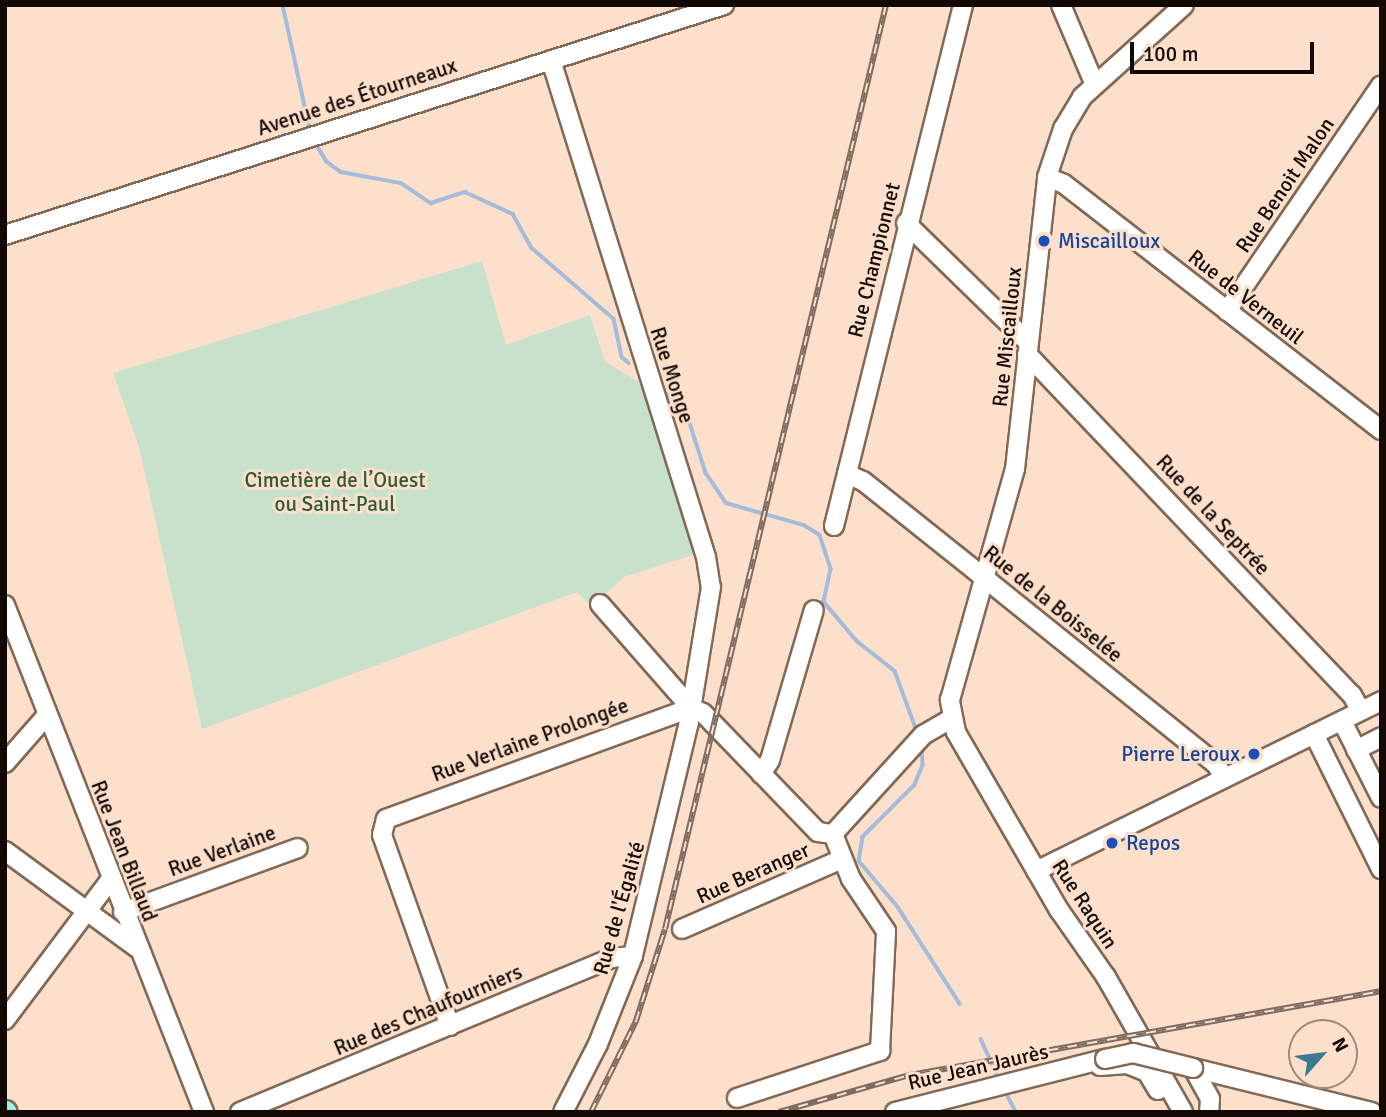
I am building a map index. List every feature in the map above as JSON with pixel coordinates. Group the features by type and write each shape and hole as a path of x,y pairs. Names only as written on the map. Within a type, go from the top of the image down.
{"street":[{"name":"Rue Championnet","path":"834,526 906,223 962,5"},
{"path":"1061,5 1095,85"},
{"name":"Rue Miscailloux","path":"951,719 950,701 1015,469 1047,177 1072,109 1184,5"},
{"name":"Avenue des Étourneaux","path":"5,235 551,60 688,11 719,6"},
{"name":"Rue Monge","path":"551,60 706,557 711,609 691,708"},
{"name":"Rue Benoit Malon","path":"1227,311 1381,85"},
{"name":"Rue de Verneuil","path":"1047,177 1064,184 1381,430"},
{"name":"Rue de la Septrée","path":"906,223 1028,348 1342,685 1361,711"},
{"name":"Rue de la Boisselée","path":"846,474 863,481 1216,764 1224,778"},
{"path":"600,604 691,708 703,713 818,832 834,834"},
{"name":"Rue Jean Billaud","path":"5,605 137,948 204,1112"},
{"path":"761,774 770,760 814,610"},
{"path":"1036,871 1381,701"},
{"name":"Rue Verlaine Prolongée","path":"450,1026 382,835 386,819 691,708"},
{"name":"Rue de l'Égalité","path":"563,1112 598,1044 634,956 691,708"},
{"path":"5,763 47,715"},
{"path":"834,834 920,738 951,719"},
{"name":"Rue Raquin","path":"951,719 1036,871 1106,977 1182,1112"},
{"path":"1342,721 1381,798"},
{"path":"1314,734 1381,869"},
{"path":"1356,750 1381,737"},
{"path":"737,1098 880,1051 886,931 842,859 834,834"},
{"name":"Rue Verlaine","path":"123,912 298,848"},
{"path":"5,851 137,948"},
{"name":"Rue Beranger","path":"682,929 842,859"},
{"path":"5,1020 111,879"},
{"name":"Rue des Chaufourniers","path":"240,1112 611,958 634,956"},
{"name":"Rue Jean Jaurès","path":"895,1112 1133,1053 1226,1079 1372,1112"},
{"name":"Rue Jean Jaurès","path":"1072,1068 1127,1064 1147,1072 1170,1112"},
{"path":"1193,1068 1207,1091 1209,1112"}],"green space":[{"name":"Cimetière de l’Ouest ou Saint-Paul","path":"482,261 506,345 590,315 605,362 643,384 696,554 624,577 592,607 577,592 202,729 139,447 113,373"}],"waterway":[{"path":"283,5 309,124"},
{"path":"318,147 327,162 341,172 401,183 431,203 465,192 513,214 532,248 614,319 622,357 629,363"},
{"path":"668,394 689,420 706,473 726,503 804,525 820,535 831,569 824,602 857,641 895,671 917,731"},
{"path":"922,745 923,765 915,785 863,837 859,861 898,907 960,1004"},
{"path":"981,1039 999,1079"},
{"path":"1004,1089 1016,1112"}],"railway":[{"path":"591,1112 636,1021 665,929 886,5"},
{"path":"779,1112 910,1075 1381,991"}],"place":[{"name":"Miscailloux","path":"1044,241"},
{"name":"Pierre Leroux","path":"1254,754"},
{"name":"Repos","path":"1112,843"}]}
